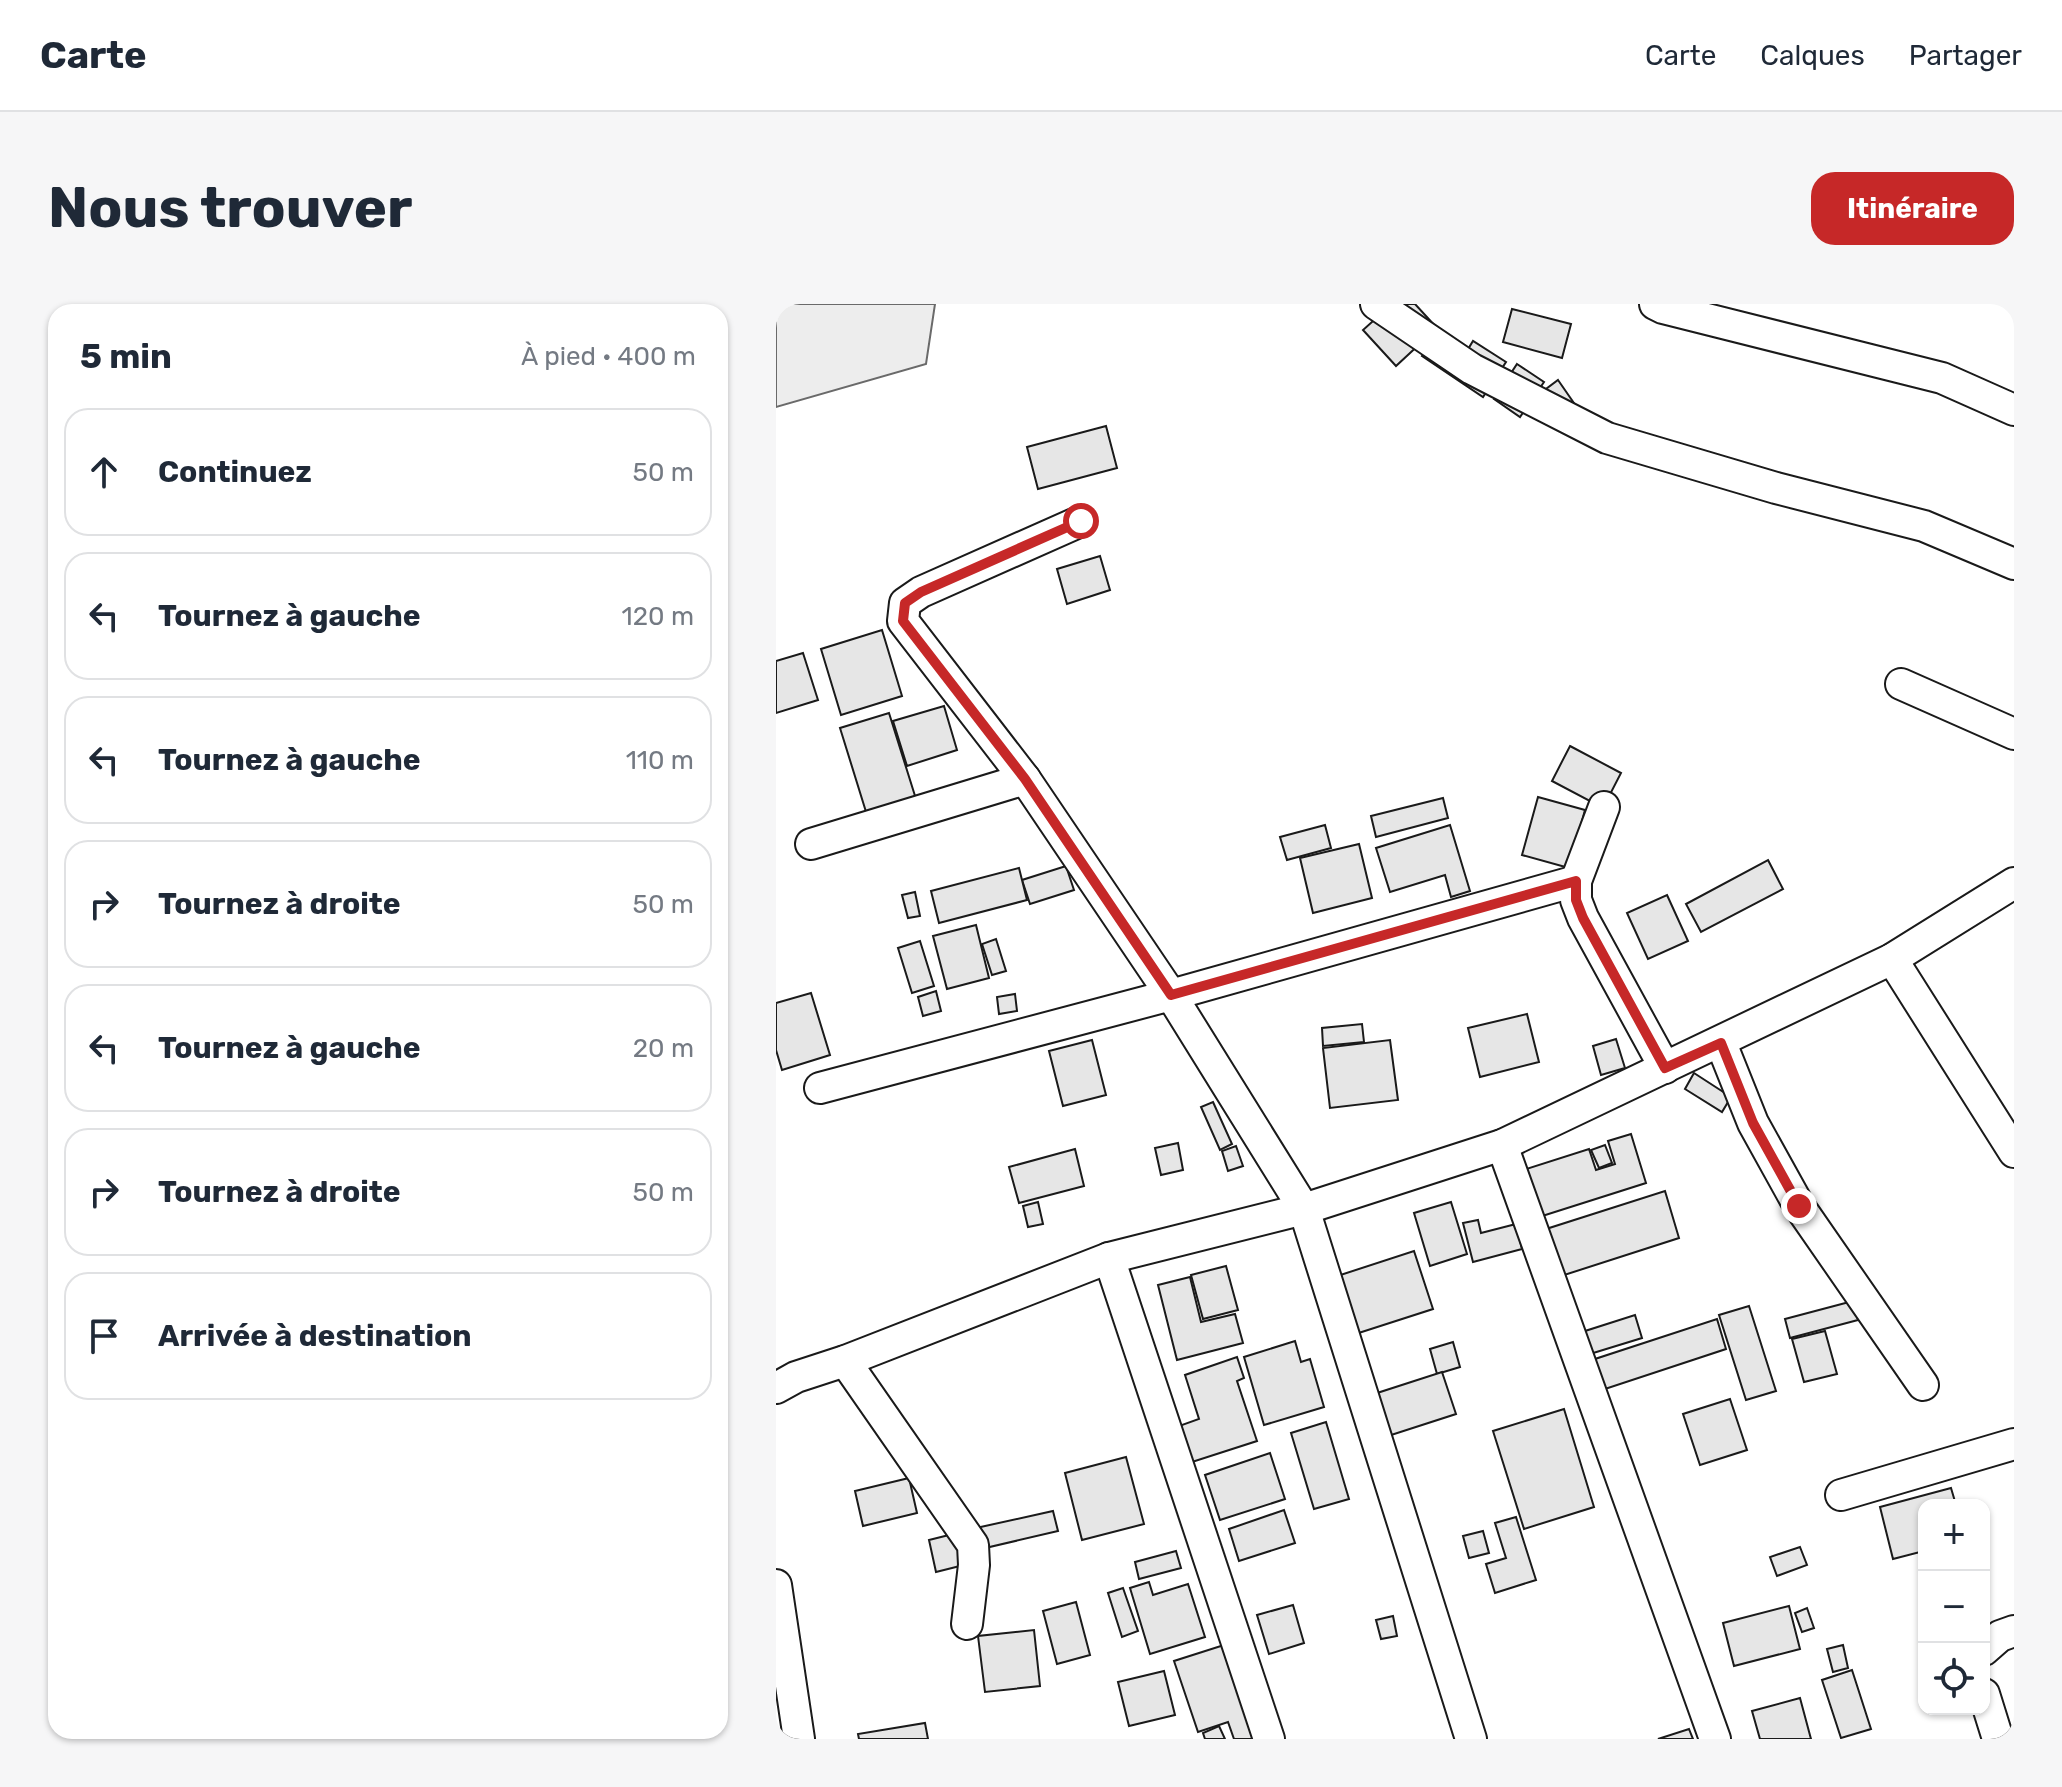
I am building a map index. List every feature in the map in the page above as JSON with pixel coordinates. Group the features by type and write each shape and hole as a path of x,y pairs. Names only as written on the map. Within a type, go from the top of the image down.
{"street":[{"path":"1376,304 1472,369 1607,438 1776,488 1924,526 2014,564"},
{"path":"1655,304 1942,378 2014,410"},
{"path":"1081,521 921,592 905,603 903,621 1025,779 1171,995 1304,1209 1471,1739"},
{"path":"1901,684 2014,734"},
{"path":"811,844 1025,779"},
{"path":"1604,807 1576,881 1576,900 1665,1068"},
{"path":"820,1088 1171,995 1576,881"},
{"path":"776,1388 796,1377 845,1361 1109,1258 1304,1209 1502,1145 1892,959 2014,883"},
{"path":"1892,959 2014,1152"},
{"path":"1721,1043 1753,1123 1799,1206 1923,1385"},
{"path":"1502,1145 1715,1739"},
{"path":"1109,1258 1269,1739"},
{"path":"845,1361 973,1545 974,1565 967,1624"},
{"path":"1841,1495 2014,1444"},
{"path":"776,1585 799,1739"},
{"path":"1990,1645 2000,1636 2014,1631"},
{"path":"1990,1713 1998,1739"}],"shaded area":[{"path":"776,304 935,304 926,364 776,407"}],"building":[{"path":"1392,304 1415,304 1437,328 1396,366 1363,330"},
{"path":"1512,309 1571,324 1562,358 1503,342"},
{"path":"1433,340 1462,359 1473,341 1506,362 1483,397 1422,356"},
{"path":"1517,364 1544,382 1520,417 1494,399"},
{"path":"1558,380 1576,406 1534,398"},
{"path":"1106,426 1117,468 1038,489 1027,447"},
{"path":"1100,556 1110,590 1067,604 1057,569"},
{"path":"882,630 902,696 841,715 821,649"},
{"path":"803,653 818,700 776,713 776,661"},
{"path":"944,706 957,750 907,766 893,721"},
{"path":"889,713 916,799 867,815 840,728"},
{"path":"1570,746 1621,773 1603,808 1552,781"},
{"path":"1538,797 1585,810 1569,868 1522,855"},
{"path":"1443,798 1448,818 1376,837 1371,816"},
{"path":"1325,825 1331,848 1287,860 1280,837"},
{"path":"1450,825 1470,891 1451,897 1445,875 1390,892 1376,848"},
{"path":"1359,844 1372,898 1313,913 1300,858"},
{"path":"1768,860 1783,889 1701,932 1686,904"},
{"path":"1066,866 1074,890 1030,904 1022,880"},
{"path":"1019,868 1027,900 939,923 931,891"},
{"path":"915,892 920,916 908,918 902,895"},
{"path":"1667,895 1688,941 1648,959 1627,913"},
{"path":"976,925 989,978 947,989 933,936"},
{"path":"996,939 1006,971 992,975 982,944"},
{"path":"920,941 934,986 912,993 898,948"},
{"path":"936,991 941,1011 923,1016 918,997"},
{"path":"811,993 830,1055 782,1070 776,1050 776,1003"},
{"path":"1015,994 1017,1011 999,1014 997,997"},
{"path":"1527,1014 1539,1062 1480,1077 1468,1028"},
{"path":"1362,1024 1364,1042 1323,1046 1322,1028"},
{"path":"1616,1039 1625,1068 1601,1075 1593,1046"},
{"path":"1092,1040 1106,1095 1063,1106 1049,1051"},
{"path":"1390,1040 1398,1100 1330,1108 1323,1048"},
{"path":"1694,1073 1731,1097 1722,1112 1685,1089"},
{"path":"1213,1102 1232,1144 1220,1150 1201,1107"},
{"path":"1631,1134 1646,1183 1536,1218 1520,1171 1589,1149 1596,1170 1615,1164 1608,1141"},
{"path":"1178,1143 1183,1170 1161,1175 1155,1148"},
{"path":"1605,1145 1612,1163 1599,1168 1591,1150"},
{"path":"1236,1146 1243,1166 1228,1171 1222,1151"},
{"path":"1075,1149 1084,1186 1019,1203 1009,1167"},
{"path":"1665,1191 1679,1238 1558,1277 1543,1230"},
{"path":"1038,1202 1043,1224 1028,1227 1023,1206"},
{"path":"1451,1202 1467,1254 1430,1266 1414,1213"},
{"path":"1478,1220 1481,1233 1516,1224 1522,1249 1473,1262 1463,1223"},
{"path":"1414,1251 1433,1309 1337,1340 1319,1282"},
{"path":"1226,1266 1238,1310 1203,1319 1191,1275"},
{"path":"1190,1277 1201,1322 1235,1314 1243,1343 1177,1360 1158,1285"},
{"path":"1853,1301 1858,1320 1790,1338 1785,1319"},
{"path":"1749,1306 1776,1391 1746,1400 1719,1315"},
{"path":"1635,1315 1642,1338 1590,1354 1582,1332"},
{"path":"1717,1319 1726,1349 1605,1389 1595,1359"},
{"path":"1825,1331 1837,1374 1804,1382 1792,1339"},
{"path":"1295,1341 1301,1362 1310,1359 1324,1407 1264,1425 1244,1357"},
{"path":"1453,1342 1460,1367 1437,1374 1430,1349"},
{"path":"1237,1357 1244,1378 1237,1381 1257,1441 1192,1462 1179,1426 1199,1419 1185,1375"},
{"path":"1442,1372 1456,1414 1385,1437 1371,1395"},
{"path":"1730,1399 1747,1450 1700,1465 1683,1414"},
{"path":"1564,1409 1594,1507 1524,1529 1493,1431"},
{"path":"1326,1422 1349,1499 1314,1509 1291,1433"},
{"path":"1270,1453 1285,1499 1220,1520 1205,1475"},
{"path":"1126,1457 1144,1524 1082,1540 1065,1473"},
{"path":"909,1478 917,1513 863,1526 855,1491"},
{"path":"1951,1488 1954,1499 1918,1499 1918,1553 1893,1559 1880,1507"},
{"path":"1284,1510 1295,1543 1239,1561 1229,1529"},
{"path":"1053,1511 1058,1531 981,1549 976,1528"},
{"path":"1516,1517 1536,1580 1495,1593 1486,1564 1506,1558 1495,1523"},
{"path":"1483,1531 1489,1553 1469,1558 1463,1536"},
{"path":"957,1533 964,1565 936,1572 929,1540"},
{"path":"1800,1547 1807,1565 1777,1576 1770,1557"},
{"path":"1176,1551 1181,1568 1139,1579 1135,1562"},
{"path":"1149,1582 1153,1595 1188,1584 1205,1637 1150,1654 1130,1588"},
{"path":"1123,1588 1138,1631 1122,1637 1108,1593"},
{"path":"1076,1602 1090,1655 1057,1664 1043,1611"},
{"path":"1293,1605 1304,1643 1269,1654 1257,1615"},
{"path":"1789,1606 1800,1649 1734,1666 1723,1623"},
{"path":"1807,1608 1814,1628 1802,1632 1795,1613"},
{"path":"1393,1616 1397,1636 1381,1639 1376,1620"},
{"path":"1034,1630 1040,1686 985,1692 978,1636"},
{"path":"1224,1645 1254,1739 1234,1739 1228,1722 1198,1732 1174,1661"},
{"path":"1843,1645 1848,1668 1833,1672 1827,1649"},
{"path":"1852,1670 1871,1729 1841,1738 1822,1680"},
{"path":"1164,1671 1175,1715 1129,1726 1118,1682"},
{"path":"1800,1698 1811,1739 1760,1739 1752,1711"},
{"path":"925,1723 928,1739 859,1739 858,1734"},
{"path":"1219,1726 1225,1739 1205,1739 1203,1733"},
{"path":"1689,1729 1693,1739 1658,1739"}],"route":[{"path":"1081,521 921,592 905,603 903,621 1025,779 1171,995 1576,881 1576,900 1583,918 1665,1068 1721,1043 1753,1123 1799,1206"}]}
